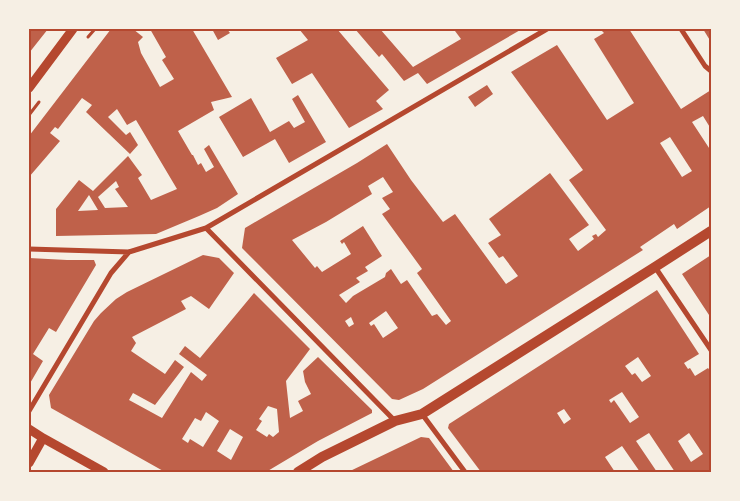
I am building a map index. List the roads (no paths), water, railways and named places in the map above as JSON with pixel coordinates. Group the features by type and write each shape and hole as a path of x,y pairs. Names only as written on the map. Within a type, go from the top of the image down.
{"main road":[{"path":"298,472 322,457 396,421 422,414 711,231"}],"street":[{"path":"29,88 73,29"},
{"path":"29,249 129,252 206,228 547,29"},
{"path":"681,29 705,66 711,71"},
{"path":"206,228 396,421"},
{"path":"29,411 111,273 129,252"},
{"path":"655,267 711,350"},
{"path":"422,414 465,472"},
{"path":"29,429 104,472"},
{"path":"29,463 43,438"}]}
